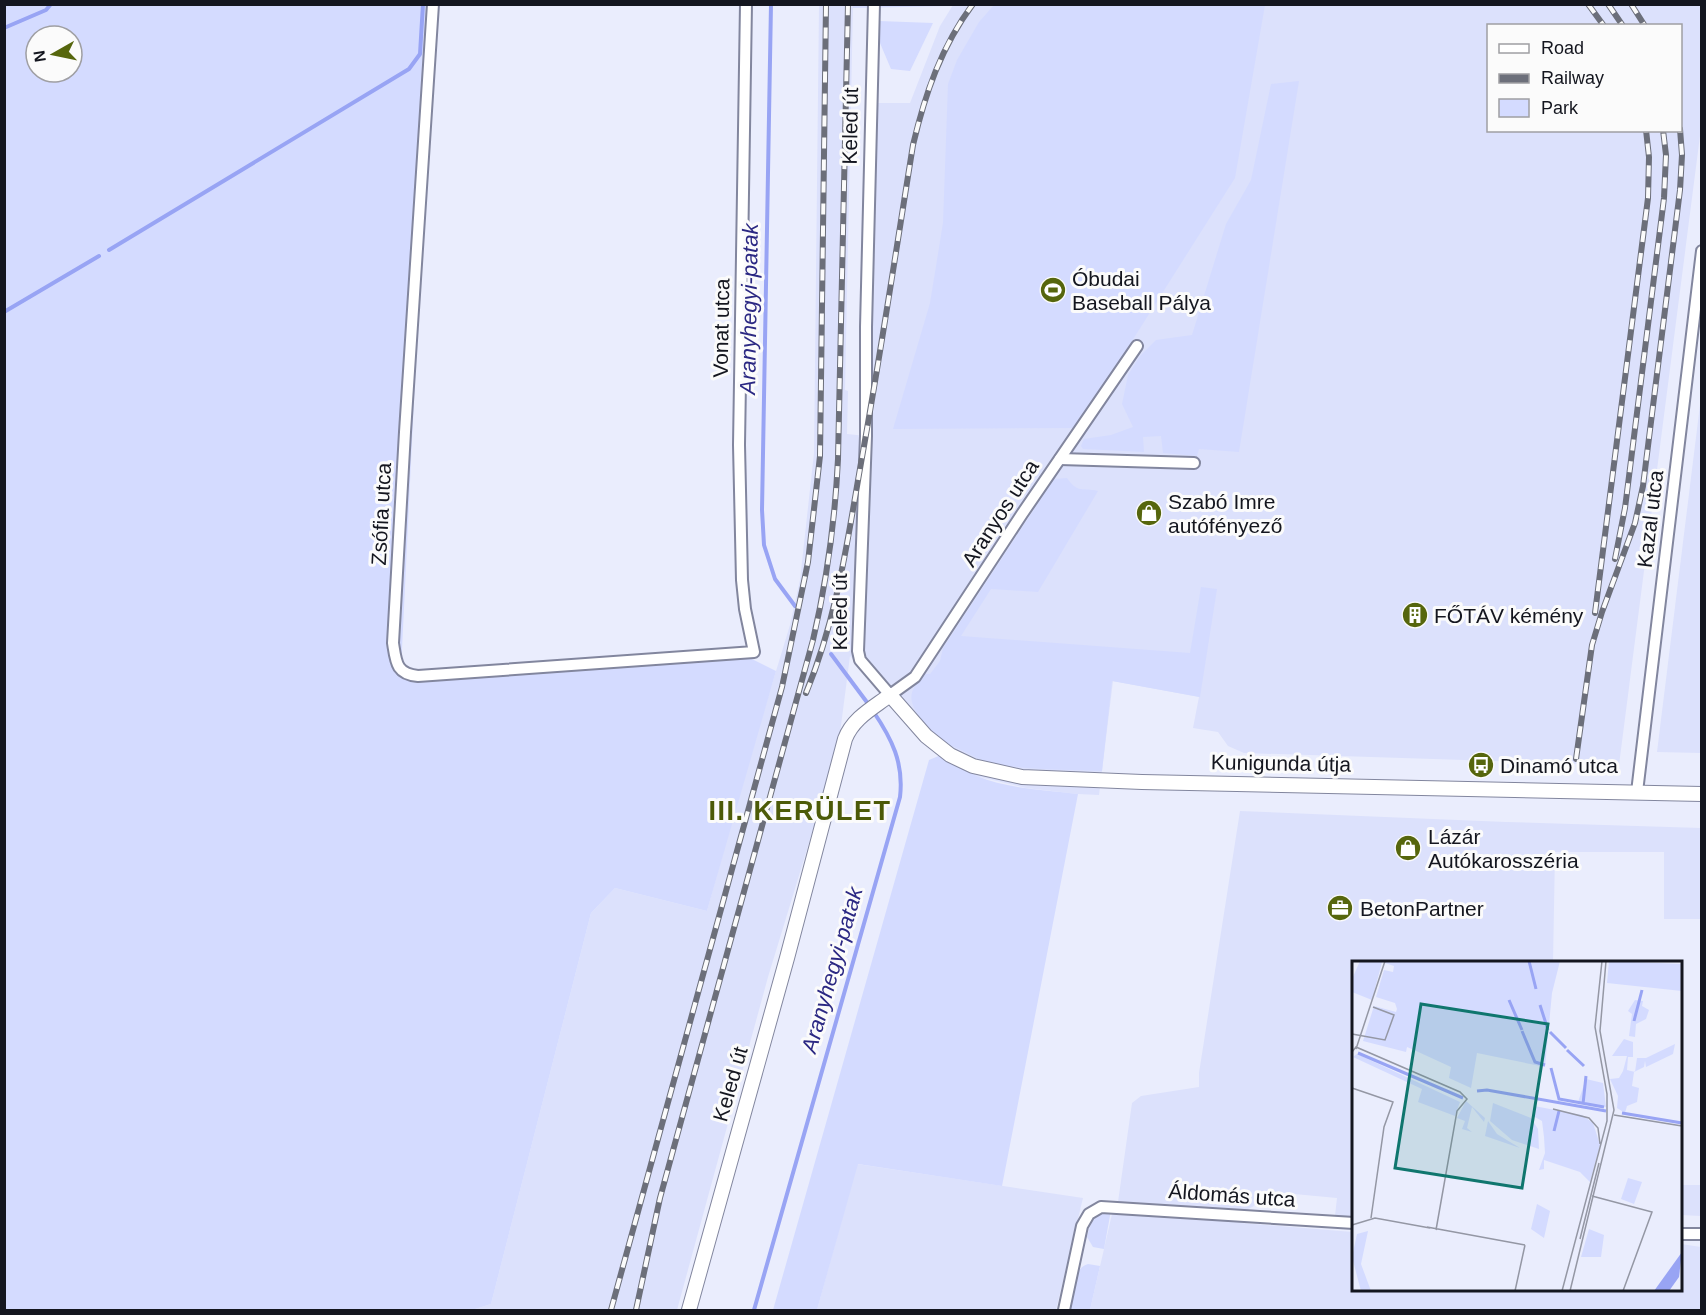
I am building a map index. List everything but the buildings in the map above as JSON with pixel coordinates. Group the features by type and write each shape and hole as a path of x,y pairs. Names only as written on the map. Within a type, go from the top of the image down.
{"street":[{"name":"Zsófia utca","path":"433,4 393,643 396,661 401,670 408,675 418,676 754,652"},
{"name":"Vonat utca","path":"746,4 739,445 742,587 754,652"},
{"name":"Keled út","path":"689,1311 787,958 831,784 847,734 859,717 885,698 860,660 858,651 866,436 866,327 874,4"},
{"name":"Kazal utca","path":"1637,792 1699,297 1701,251"},
{"name":"Aranyos utca","path":"885,698 915,677 1137,346"},
{"path":"1060,459 1194,463"},
{"name":"Kunigunda útja","path":"885,698 950,755 973,766 1022,777 1181,783 1701,794"},
{"name":"Áldomás utca","path":"1064,1311 1082,1226 1095,1209 1108,1206 1352,1223"},
{"path":"1682,1234 1701,1234"}],"shaded area":[{"path":"819,5 853,5 845,390 848,391 847,434 866,436 878,103 910,103 940,26 953,5 1701,5 1701,128 1619,765 1244,753 1228,746 1218,732 1193,728 1199,697 1113,681 1099,795 1026,788 976,776 941,755 850,656 840,733 768,977 677,1310 472,1310 491,1304 591,913 615,888 707,911 746,770 790,625 800,580 814,453"},
{"path":"1701,397 1701,753 1657,752"},
{"path":"1240,811 1701,828 1701,919 1664,919 1664,852 1555,852 1553,961 1352,961 1352,1217 1335,1216 1337,1198 1261,1191 1254,1206 1244,1211 1118,1202 1132,1103 1141,1096 1199,1087 1199,1073"},
{"path":"857,1164 1083,1198 1056,1310 817,1310"},
{"path":"1682,1185 1701,1185 1701,1216 1682,1215"},
{"path":"1116,1210 1352,1232 1352,1291 1682,1291 1682,1244 1701,1247 1701,1310 1090,1310 1112,1214"}],"green space":[{"path":"853,4 952,5 952,6 853,8"},
{"path":"5,5 433,5 401,670 628,661 740,653 776,671 707,911 615,888 591,913 491,1304 472,1310 5,1310"},
{"path":"994,5 1265,5 1235,178 1077,428 893,429 930,303 943,223 948,84 957,60 979,22"},
{"path":"879,21 933,23 910,71 891,69 877,36"},
{"path":"1299,81 1239,452 1199,449 1197,456 1163,453 1161,436 1143,437 1144,452 1083,449 1081,446 1084,439 1111,435 1133,427 1122,404 1128,375 1140,356 1156,340 1192,335 1226,224 1251,180 1271,84"},
{"path":"1067,478 1077,488 1098,491 1038,592 991,589 961,636 1190,653 1201,587 1217,589 1200,697 1112,681 1102,771 1023,768 979,759 948,744 932,732 923,723 912,700 915,686 924,674 930,674 940,661 943,648 1054,479"},
{"path":"941,755 968,772 1001,784 1078,794 1002,1186 858,1164 817,1310 773,1310 929,760"},
{"path":"1111,1210 1104,1249 1093,1247 1087,1237 1090,1227 1097,1216"},
{"path":"1088,1264 1100,1266 1090,1310 1069,1310 1076,1277 1079,1271"}],"waterway":[{"path":"4,28 46,10 51,4"},
{"path":"109,250 409,69 420,54 423,4"},
{"name":"Aranyhegyi-patak","path":"771,4 762,510 764,545 775,579 795,606"},
{"path":"4,312 99,256"},
{"name":"Aranyhegyi-patak","path":"831,654 869,705"},
{"name":"Aranyhegyi-patak","path":"754,1310 900,797 900,773 895,752 886,731 873,711"}],"railway":[{"path":"611,1310 782,687 808,562 820,456 826,4"},
{"path":"636,1310 660,1198 813,640 826,573 835,505 838,459 848,4"},
{"path":"806,693 826,637 846,551 913,145 923,108 943,54 973,4"},
{"path":"1588,4 1603,24"},
{"path":"1608,4 1622,24"},
{"path":"1631,4 1644,24"},
{"path":"1595,613 1648,198 1649,157 1646,132"},
{"path":"1615,559 1625,508 1664,198 1666,155 1663,132"},
{"path":"1576,759 1592,645 1635,523 1643,486 1680,190 1682,155 1680,132"}],"place":[{"name":"Óbudai Baseball Pálya","path":"1053,290"},
{"name":"Szabó Imre autófényező","path":"1149,513"},
{"name":"FŐTÁV kémény","path":"1415,615"},
{"name":"Dinamó utca","path":"1481,765"},
{"name":"Lázár Autókarosszéria","path":"1408,848"},
{"name":"BetonPartner","path":"1340,908"}],"district":[{"name":"III. KERÜLET","path":"800,811"}]}
